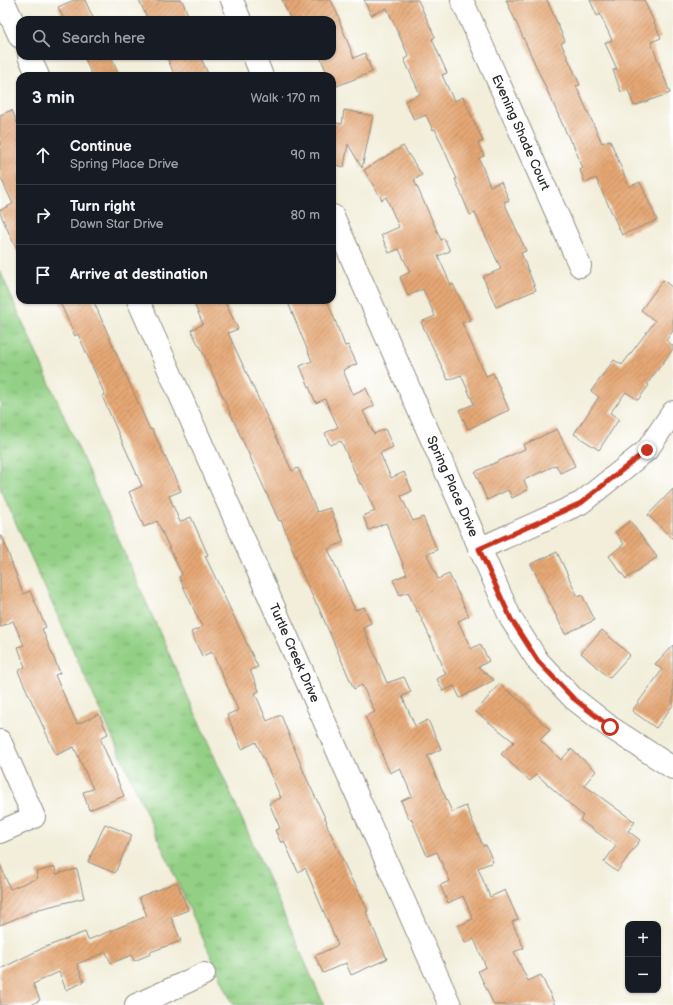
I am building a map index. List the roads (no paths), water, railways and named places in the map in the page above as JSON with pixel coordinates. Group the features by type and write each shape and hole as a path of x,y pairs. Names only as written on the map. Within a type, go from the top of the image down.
{"street":[{"path":"3,0 16,28"},
{"path":"232,0 238,16"},
{"name":"Evening Shade Court","path":"462,0 580,266"},
{"path":"31,60 36,72"},
{"path":"256,60 260,72"},
{"name":"Spring Place Drive","path":"336,223 511,619 538,661 573,698 604,722 673,768"},
{"name":"Turtle Creek Drive","path":"140,304 450,1005"},
{"path":"479,549 581,503 647,450 673,412"},
{"path":"0,741 34,817 0,832"},
{"path":"136,1005 204,974"}]}
